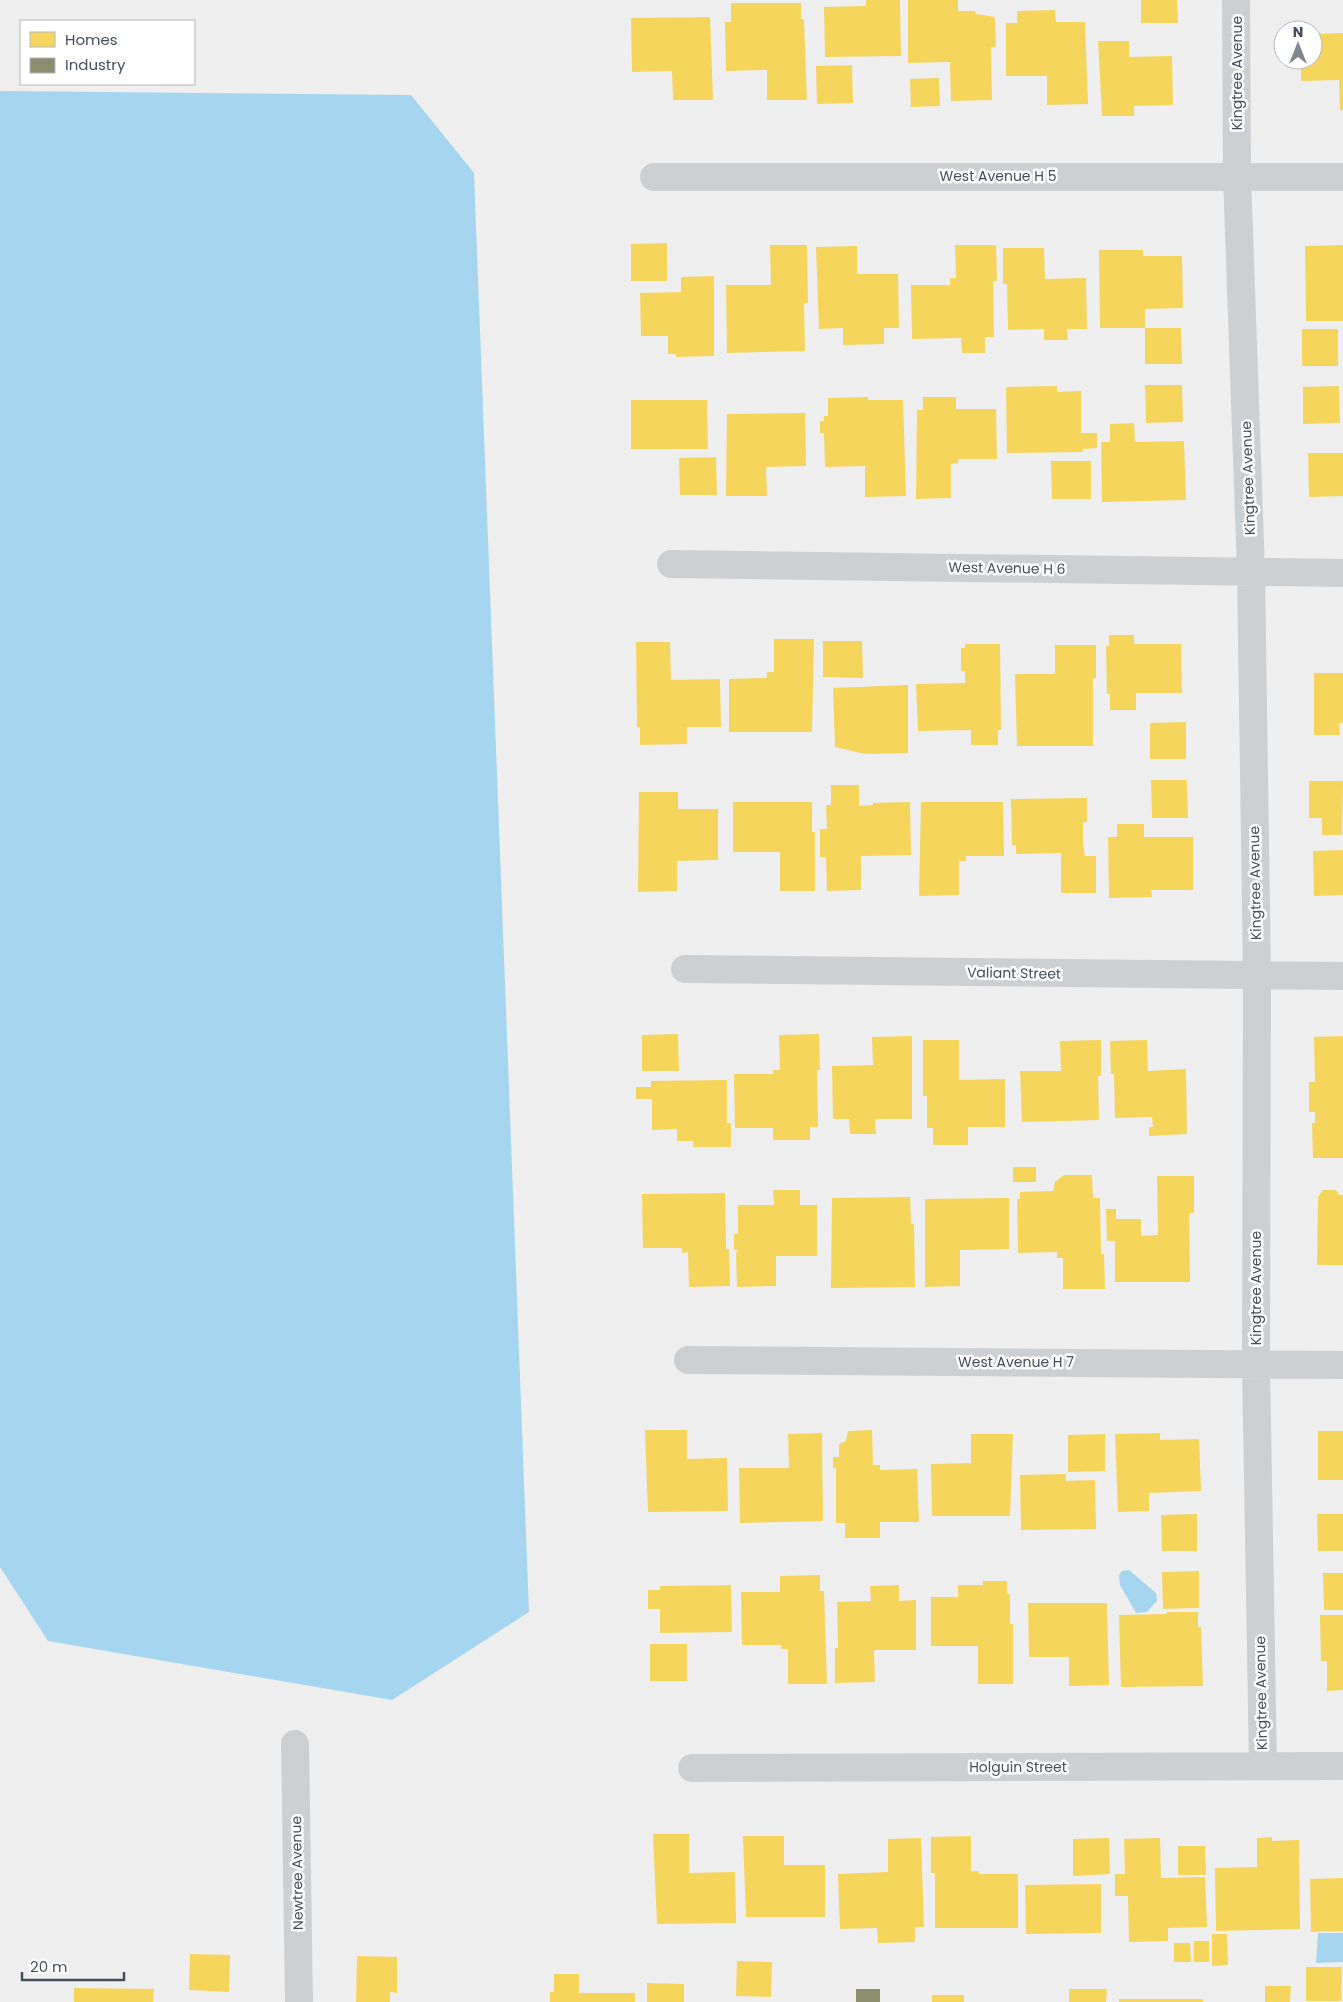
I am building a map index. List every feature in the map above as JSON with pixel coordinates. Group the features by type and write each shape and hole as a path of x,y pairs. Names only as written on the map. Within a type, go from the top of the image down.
{"street":[{"name":"Kingtree Avenue","path":"1236,0 1237,176 1251,572 1257,976 1256,1364 1263,1766"},
{"name":"West Avenue H 5","path":"654,177 1343,177"},
{"name":"West Avenue H 6","path":"671,564 1343,573"},
{"name":"Valiant Street","path":"685,969 1343,976"},
{"name":"West Avenue H 7","path":"688,1360 1343,1365"},
{"name":"Newtree Avenue","path":"295,1744 299,2002"},
{"name":"Holguin Street","path":"692,1768 1343,1766"}],"water":[{"path":"0,91 411,95 474,173 529,1612 392,1700 48,1641 0,1567"},
{"path":"1129,1570 1156,1593 1157,1601 1147,1612 1136,1613 1120,1585 1119,1575 1122,1571"},
{"path":"1318,1933 1343,1933 1343,1962 1316,1963"}],"building: Homes":[{"path":"866,0 900,0 901,56 825,57 824,7 866,6"},
{"path":"908,0 958,0 958,11 975,11 976,14 995,17 996,47 991,47 992,100 951,101 950,62 908,63"},
{"path":"1141,0 1177,0 1178,23 1141,23"},
{"path":"731,3 801,3 801,19 804,19 807,100 767,100 767,70 726,71 725,22 731,22"},
{"path":"1055,10 1056,22 1085,22 1088,104 1047,105 1047,76 1006,76 1006,23 1017,23 1017,11"},
{"path":"710,17 713,100 673,100 672,71 632,72 631,18"},
{"path":"1343,33 1343,110 1340,110 1339,80 1301,81 1301,70 1323,70 1323,34"},
{"path":"1098,41 1129,41 1129,57 1172,56 1173,105 1134,106 1134,116 1102,116"},
{"path":"852,65 853,103 817,104 816,66"},
{"path":"939,78 940,106 911,107 910,79"},
{"path":"667,243 667,281 631,281 631,244"},
{"path":"770,245 807,245 808,303 804,303 805,351 727,353 726,285 771,285"},
{"path":"955,245 996,245 997,281 993,281 994,337 985,337 985,353 962,353 961,338 912,339 911,285 950,285 950,278 956,278"},
{"path":"1343,245 1343,321 1306,321 1305,246"},
{"path":"857,246 857,274 898,274 899,328 884,328 884,344 843,345 843,328 819,329 816,247"},
{"path":"1003,248 1044,248 1045,279 1086,278 1087,329 1067,329 1068,340 1044,340 1044,329 1008,330 1007,284 1003,284"},
{"path":"1099,250 1143,250 1143,256 1182,256 1183,308 1145,309 1145,328 1100,328"},
{"path":"714,276 714,356 676,357 676,354 668,354 668,336 641,336 640,293 681,292 681,277"},
{"path":"1145,328 1181,328 1182,364 1145,364"},
{"path":"1302,329 1338,329 1338,366 1302,366"},
{"path":"1145,385 1182,385 1183,422 1146,423"},
{"path":"1057,386 1057,392 1081,391 1081,433 1097,433 1097,448 1083,449 1083,452 1007,453 1006,387"},
{"path":"1339,386 1340,423 1303,424 1303,387"},
{"path":"868,397 868,400 903,400 906,496 865,497 865,466 825,467 824,433 820,433 820,421 824,421 824,416 828,416 828,398"},
{"path":"923,397 956,397 956,409 996,409 997,459 958,459 958,463 951,464 951,498 916,499 917,410 923,410"},
{"path":"631,400 707,400 708,449 631,449"},
{"path":"805,413 806,466 766,467 767,496 726,496 727,414"},
{"path":"1134,423 1135,442 1184,441 1186,500 1102,502 1101,442 1110,442 1110,424"},
{"path":"1308,453 1343,453 1343,496 1309,497"},
{"path":"716,457 717,495 680,495 679,458"},
{"path":"1051,461 1091,461 1091,499 1052,499"},
{"path":"1109,635 1134,635 1134,644 1181,644 1182,693 1136,693 1136,710 1110,710 1110,694 1107,694 1106,646 1109,646"},
{"path":"774,639 814,639 812,732 729,732 729,679 767,678 767,672 774,672"},
{"path":"823,641 862,641 863,678 823,677"},
{"path":"636,642 670,642 671,680 720,679 721,727 687,727 687,744 640,745 640,727 637,728"},
{"path":"965,644 1000,644 1001,730 998,730 998,745 971,745 971,730 918,731 916,684 965,683 965,671 961,671 961,648 965,648"},
{"path":"1055,645 1096,645 1096,678 1093,678 1093,746 1017,746 1015,674 1055,674"},
{"path":"1314,673 1343,673 1343,723 1339,723 1340,735 1314,735"},
{"path":"908,685 908,753 865,754 835,747 833,688"},
{"path":"1186,722 1186,759 1150,759 1150,723"},
{"path":"1151,780 1187,780 1188,818 1152,818"},
{"path":"1309,781 1343,781 1342,835 1322,835 1322,818 1309,818"},
{"path":"831,785 859,785 859,806 873,805 873,803 910,802 911,855 861,856 861,890 827,891 826,857 820,857 820,829 827,829 826,805 831,805"},
{"path":"639,792 678,792 678,809 718,809 718,860 677,861 677,891 638,892"},
{"path":"1087,798 1087,822 1083,822 1083,843 1085,856 1096,856 1096,893 1061,893 1061,853 1016,854 1016,845 1012,845 1011,799"},
{"path":"733,802 812,802 812,832 815,832 815,891 780,891 780,852 733,852"},
{"path":"921,802 1003,802 1004,856 966,856 966,861 959,861 959,895 919,896"},
{"path":"1117,824 1144,824 1144,837 1193,837 1193,890 1151,890 1152,897 1109,898 1108,837 1117,837"},
{"path":"1343,850 1343,895 1314,896 1313,851"},
{"path":"678,1034 679,1071 642,1071 642,1035"},
{"path":"819,1034 820,1070 817,1070 818,1127 810,1127 810,1140 773,1140 773,1128 735,1128 734,1074 773,1074 773,1070 780,1070 779,1035"},
{"path":"912,1036 912,1119 875,1119 876,1134 850,1134 849,1119 833,1119 832,1066 873,1065 872,1037"},
{"path":"1343,1036 1343,1158 1313,1158 1312,1123 1315,1123 1315,1112 1309,1112 1309,1082 1315,1082 1314,1037"},
{"path":"923,1040 959,1040 959,1080 1005,1079 1005,1127 968,1127 968,1145 933,1145 933,1128 927,1128 927,1096 923,1096"},
{"path":"1101,1040 1101,1076 1098,1076 1099,1120 1022,1122 1020,1071 1061,1071 1060,1041"},
{"path":"1147,1040 1148,1071 1186,1069 1187,1134 1149,1136 1149,1127 1153,1127 1152,1117 1115,1118 1114,1074 1111,1074 1110,1041"},
{"path":"727,1080 727,1123 731,1123 731,1147 693,1147 693,1141 677,1141 677,1129 652,1130 652,1099 636,1099 636,1087 651,1087 651,1081"},
{"path":"1013,1167 1036,1167 1036,1182 1013,1182"},
{"path":"1064,1175 1092,1175 1093,1198 1100,1198 1101,1254 1104,1254 1105,1289 1063,1289 1063,1258 1057,1258 1057,1252 1018,1253 1017,1199 1020,1199 1020,1192 1053,1191 1055,1182"},
{"path":"1157,1176 1194,1176 1194,1213 1189,1213 1190,1282 1115,1282 1115,1241 1107,1241 1106,1209 1116,1209 1116,1219 1141,1219 1141,1236 1158,1235"},
{"path":"773,1190 800,1190 800,1205 817,1205 817,1256 776,1256 776,1286 737,1287 736,1253 738,1250 734,1250 734,1234 738,1234 738,1205 774,1205"},
{"path":"1323,1190 1336,1190 1339,1195 1343,1195 1343,1265 1317,1265 1318,1197"},
{"path":"725,1193 726,1249 729,1249 730,1286 689,1287 688,1252 682,1253 682,1248 643,1248 642,1194"},
{"path":"910,1197 911,1224 914,1224 915,1287 831,1288 832,1198"},
{"path":"1009,1198 1009,1249 960,1250 960,1286 925,1287 925,1199"},
{"path":"645,1430 687,1430 687,1459 727,1458 728,1511 648,1512"},
{"path":"872,1430 873,1465 880,1465 880,1470 917,1469 919,1522 880,1522 880,1538 845,1538 845,1523 836,1523 836,1468 833,1468 833,1457 839,1457 839,1444 846,1441 848,1431"},
{"path":"1318,1431 1343,1431 1343,1480 1318,1480"},
{"path":"822,1433 823,1521 740,1523 739,1468 789,1468 788,1434"},
{"path":"1160,1433 1160,1440 1199,1439 1201,1491 1149,1493 1149,1511 1118,1512 1115,1434"},
{"path":"971,1434 1013,1434 1010,1516 932,1516 931,1464 971,1463"},
{"path":"1105,1434 1105,1471 1068,1472 1068,1435"},
{"path":"1066,1474 1066,1481 1095,1480 1096,1529 1021,1530 1020,1475"},
{"path":"1197,1514 1197,1551 1162,1551 1161,1515"},
{"path":"1317,1514 1343,1514 1343,1551 1318,1551"},
{"path":"1199,1571 1199,1608 1163,1609 1162,1572"},
{"path":"1323,1573 1343,1573 1343,1610 1324,1610"},
{"path":"820,1575 820,1591 824,1591 827,1684 788,1684 788,1649 781,1649 781,1645 742,1645 741,1592 780,1592 780,1576"},
{"path":"983,1581 1007,1581 1007,1594 1010,1594 1010,1624 1013,1624 1013,1684 978,1684 978,1646 931,1646 931,1597 958,1597 958,1585 983,1585"},
{"path":"731,1585 732,1632 660,1633 660,1609 648,1609 648,1590 660,1590 660,1586"},
{"path":"899,1585 899,1601 916,1600 916,1650 874,1650 875,1682 835,1683 835,1648 838,1648 837,1602 871,1601 870,1586"},
{"path":"1028,1603 1107,1603 1109,1685 1069,1686 1069,1657 1029,1657"},
{"path":"1167,1612 1198,1612 1198,1627 1201,1627 1203,1686 1121,1687 1119,1615 1167,1614"},
{"path":"1320,1615 1343,1615 1343,1690 1327,1691 1327,1661 1321,1661"},
{"path":"650,1644 687,1644 687,1681 650,1681"},
{"path":"653,1834 689,1834 689,1873 735,1872 736,1923 657,1924"},
{"path":"743,1836 784,1836 784,1865 825,1865 825,1917 746,1917"},
{"path":"971,1836 971,1871 979,1871 979,1874 1018,1874 1018,1928 935,1928 935,1873 931,1873 931,1837"},
{"path":"1272,1837 1272,1841 1299,1840 1300,1929 1216,1931 1215,1868 1257,1867 1257,1838"},
{"path":"921,1838 924,1927 915,1927 915,1942 878,1943 877,1928 840,1929 838,1874 888,1872 888,1839"},
{"path":"1109,1838 1110,1874 1073,1876 1073,1839"},
{"path":"1160,1838 1161,1878 1205,1877 1207,1927 1168,1928 1168,1941 1129,1942 1128,1896 1115,1896 1115,1874 1125,1874 1124,1839"},
{"path":"1178,1846 1205,1846 1206,1875 1178,1875"},
{"path":"1343,1878 1343,1931 1311,1932 1310,1879"},
{"path":"1101,1884 1101,1933 1026,1934 1025,1885"},
{"path":"1212,1934 1227,1934 1228,1965 1212,1966"},
{"path":"1194,1941 1209,1941 1209,1962 1194,1962"},
{"path":"1174,1943 1190,1943 1191,1962 1174,1962"},
{"path":"190,1954 230,1955 229,1992 189,1990"},
{"path":"357,1956 397,1957 397,1993 390,1992 390,2002 356,2002"},
{"path":"737,1961 772,1962 771,1997 736,1996"},
{"path":"1306,1967 1342,1967 1341,2001 1306,2001"},
{"path":"554,1974 579,1974 579,1993 635,1993 635,2002 550,2002 550,1992 554,1992"},
{"path":"647,1983 684,1984 684,2002 647,2002"},
{"path":"1265,1986 1291,1986 1290,2002 1265,2002"},
{"path":"74,1988 154,1989 153,2002 74,2002"},
{"path":"1069,1989 1107,1989 1106,2002 1069,2002"},
{"path":"932,1995 964,1995 964,2002 932,2002"},
{"path":"1119,1999 1203,1999 1203,2002 1119,2002"}],"building: Industry":[{"path":"856,1989 880,1989 880,2002 856,2002"}]}
